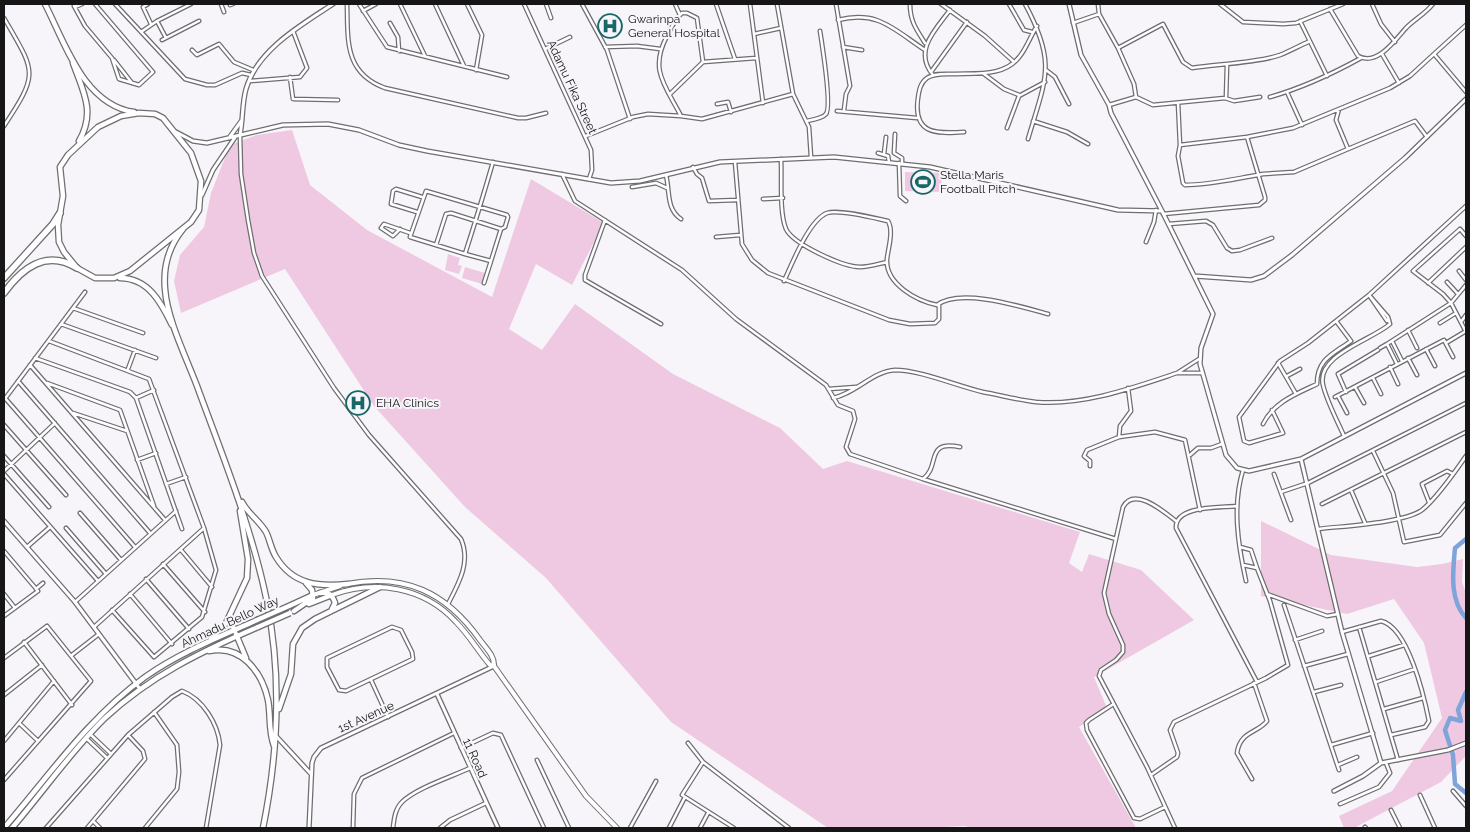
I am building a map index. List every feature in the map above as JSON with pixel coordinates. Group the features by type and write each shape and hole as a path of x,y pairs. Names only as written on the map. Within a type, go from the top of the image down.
{"highway":[{"path":"4,278 48,230 60,213"},
{"path":"4,293 22,272 41,261 60,260 77,268"}],"main road":[{"path":"45,4 85,80 103,99 116,107 159,116 176,132 195,159 200,174 202,194 197,214 183,229 135,268 114,278"},
{"path":"67,48 88,106 85,128 76,147"},
{"path":"139,113 121,116 105,122 64,159 60,168 63,196 58,225 59,242 64,252 77,268 95,278 132,279 149,289 164,307 180,340"},
{"path":"183,229 170,250 164,279 168,305 239,502 258,564 267,603 276,667 276,736 263,828"},
{"path":"232,482 245,509 265,531 277,559 311,589 313,595 310,602 292,612"},
{"path":"198,647 218,633 244,586 248,572 239,502"},
{"path":"302,580 320,586 348,584"},
{"name":"Ahmadu Bello Way","path":"12,828 88,736 140,689 255,621 313,595 348,584 369,580 402,583 431,593 448,604 475,633 493,659 494,666 580,788 617,828"},
{"path":"277,720 282,696 291,674 295,640 306,625 380,587"},
{"name":"Ahmadu Bello Way","path":"4,828 83,732 136,684 165,664 198,647 235,633 244,633 332,595 354,588 380,587 412,593 440,607 463,629 490,665 494,666"},
{"path":"320,593 332,595 335,604 332,610"},
{"path":"230,614 230,623 266,692 269,706 269,728 275,746"},
{"path":"198,654 224,650 248,660"}],"street":[{"path":"82,4 75,5 85,26 133,84"},
{"path":"95,4 152,72 139,85 133,84 119,79 112,58"},
{"path":"116,4 178,74 193,83 215,85 242,73 251,75"},
{"path":"148,4 143,8 151,24"},
{"path":"141,32 151,24 191,4"},
{"path":"221,4 224,12"},
{"path":"202,194 208,178 238,135 243,119 243,99 253,70 293,31 333,4"},
{"path":"347,4 349,51 357,68 371,83 385,88 518,118 546,113"},
{"path":"359,4 384,44 399,51 507,77"},
{"path":"363,11 376,4"},
{"path":"400,4 425,56"},
{"path":"435,4 464,66"},
{"path":"467,4 482,36 476,70"},
{"name":"Adamu Fika Street","path":"524,4 586,136 592,154 592,170 589,180"},
{"path":"546,4 551,18"},
{"path":"582,4 605,47 630,119"},
{"path":"675,4 680,15"},
{"path":"716,4 735,59"},
{"path":"750,4 763,103"},
{"path":"777,4 793,94 807,121 811,157"},
{"path":"836,4 850,86 846,94 844,110"},
{"path":"910,4 910,18 926,43"},
{"path":"941,4 967,22 1014,62"},
{"path":"1010,4 1024,30 1033,32"},
{"path":"1025,4 1043,42 1046,70 1045,82 1028,139"},
{"path":"1070,4 1081,54 1109,105 1111,113 1213,314 1199,359 1222,444 1230,461 1243,470 1255,471 1301,459 1466,374"},
{"path":"1098,4 1099,14 1118,48 1134,84 1136,97"},
{"path":"1220,4 1243,22 1283,24 1300,22 1343,4"},
{"path":"1372,4 1381,24 1395,42"},
{"path":"1270,97 1327,76 1361,58 1382,54 1433,4"},
{"path":"1330,9 1361,58"},
{"path":"932,74 925,63 926,43 950,10"},
{"path":"681,116 659,72 660,49 680,15 687,13 697,18 702,62"},
{"path":"1073,23 1099,14"},
{"path":"838,20 858,16 878,20 925,50"},
{"path":"4,18 26,55 30,72 25,93 4,126"},
{"path":"157,21 166,38"},
{"path":"162,40 199,21"},
{"path":"964,132 930,130 921,126 917,118 922,82 932,74 967,22"},
{"path":"1300,22 1308,42 1327,76"},
{"path":"390,23 398,37 399,51"},
{"path":"1118,48 1163,24 1183,62 1192,68 1211,64 1227,65 1278,55 1308,42"},
{"path":"1180,145 1247,138 1276,133 1302,125 1399,83 1410,76 1466,24"},
{"path":"932,74 997,71 1014,62 1026,48 1037,26"},
{"path":"754,34 781,28"},
{"path":"248,82 300,77 307,68 293,31"},
{"path":"807,121 824,116 827,111 826,75 820,31"},
{"path":"545,49 570,37"},
{"path":"192,50 196,55 219,44 234,62 253,70"},
{"path":"605,47 637,46 660,49"},
{"path":"843,46 862,50"},
{"path":"1382,54 1399,83"},
{"path":"1434,54 1466,92"},
{"path":"670,94 702,62 756,58"},
{"path":"1226,98 1228,95 1227,65"},
{"path":"1046,70 1055,77 1069,104"},
{"path":"982,73 1004,89 1020,95"},
{"path":"290,77 293,99 338,100"},
{"path":"1007,128 1020,95 1045,82"},
{"path":"1287,92 1302,125"},
{"path":"586,136 648,114 681,116 702,120 793,94"},
{"path":"1109,105 1136,97 1153,105 1226,98 1234,101 1260,97"},
{"path":"1195,276 1251,280 1264,276 1292,255 1427,137 1466,99"},
{"path":"717,104 728,102 731,112"},
{"path":"1178,103 1180,145 1178,156 1185,185 1294,172 1415,121 1427,137"},
{"path":"1339,109 1336,120 1348,149"},
{"path":"837,111 844,110 917,118"},
{"path":"229,138 243,119"},
{"path":"1034,121 1067,132 1088,144"},
{"path":"176,132 188,139 200,142 229,138 292,124 328,124 359,130 399,145 620,184 693,167 735,161 811,157 889,162 930,167 1118,210 1156,210 1163,213 1264,203 1265,196 1247,138"},
{"path":"895,134 894,153 902,158 900,163 900,196 906,201"},
{"path":"238,135 246,206 254,253 262,276 334,388 369,435 461,540 466,550 467,557 462,575 448,604"},
{"path":"884,154 886,136"},
{"path":"878,153 888,156 889,162"},
{"path":"781,158 784,220 787,231 802,244 850,266 860,267 887,262"},
{"path":"735,161 740,235 745,252 768,273 784,281 889,320 910,324 935,323 938,319 939,305"},
{"path":"465,254 493,162"},
{"path":"693,167 696,174 702,178 709,201 737,200"},
{"path":"562,174 575,201 682,270 736,319 829,389 836,390 860,386"},
{"path":"666,174 667,188 674,214 681,219"},
{"path":"632,187 656,183 667,188"},
{"path":"417,212 391,204 393,191 396,189 422,197"},
{"path":"484,283 491,262 502,228 505,227 508,216 426,191 422,197 410,237 491,262"},
{"path":"763,199 783,198"},
{"path":"1272,410 1283,433 1249,443 1244,441 1239,417 1278,363 1369,295 1466,206"},
{"path":"1146,242 1154,222 1156,210"},
{"path":"784,281 802,244 819,218 827,213 834,212 888,221 890,230 887,262 892,276 903,289 927,303 939,305 947,300 957,298 994,301 1048,314"},
{"path":"436,245 447,213 502,228"},
{"path":"605,220 585,275 585,280 661,324"},
{"path":"1168,224 1206,221 1213,225 1226,248 1232,251 1240,250 1272,238"},
{"path":"400,229 393,236 381,228 384,224 400,229 411,233"},
{"path":"1446,343 1466,332 1462,323 1451,303 1443,294 1414,271 1460,229 1466,236"},
{"path":"716,237 740,235"},
{"path":"1428,283 1466,247"},
{"path":"1459,271 1466,280"},
{"path":"1446,282 1458,294"},
{"path":"1346,392 1338,374 1451,303 1466,285"},
{"path":"85,292 4,399 40,437 135,547"},
{"path":"1344,436 1323,385 1324,371 1332,359 1390,324 1388,318 1369,295"},
{"path":"73,308 143,333"},
{"path":"1440,323 1456,313"},
{"path":"1462,323 1466,315"},
{"path":"1263,424 1272,410 1296,394 1317,384 1319,369 1326,356 1351,341 1336,321"},
{"path":"1462,323 1466,322"},
{"path":"61,324 156,358"},
{"path":"1408,330 1417,348"},
{"path":"1347,413 1337,397 1402,361 1444,340 1453,357"},
{"path":"49,341 149,378 216,565 205,612 189,629 156,656 152,656 112,610"},
{"path":"1392,341 1402,361"},
{"path":"1387,344 1397,364"},
{"path":"1426,349 1435,366"},
{"path":"128,370 134,350"},
{"path":"35,358 130,392 136,398 182,529"},
{"path":"1408,358 1417,375"},
{"path":"833,398 893,370 910,371 958,386 1038,402 1069,401 1128,388 1177,373 1199,359"},
{"path":"1278,363 1296,394"},
{"path":"30,364 165,520"},
{"path":"1390,368 1398,384"},
{"path":"1287,376 1300,369"},
{"path":"1177,373 1202,373"},
{"path":"1372,377 1381,394"},
{"path":"18,381 150,533"},
{"path":"47,383 118,408 122,413 154,507"},
{"path":"1355,386 1364,403"},
{"path":"1119,437 1120,426 1131,411 1128,388"},
{"path":"829,389 838,405 852,410 854,414 854,424 846,447 848,453 922,479 1116,539"},
{"path":"136,398 154,390"},
{"path":"836,390 838,397"},
{"path":"1281,492 1308,483 1466,403"},
{"path":"72,412 127,431"},
{"path":"55,424 11,464 4,473 98,581"},
{"path":"4,425 66,495"},
{"path":"1090,466 1090,462 1084,456 1087,450 1119,437 1155,432 1178,436 1185,440 1190,456 1200,510"},
{"path":"1322,504 1466,432"},
{"path":"1190,456 1198,448 1211,448 1222,444"},
{"path":"922,479 927,476 935,453 940,448 948,445 960,448"},
{"path":"1373,451 1393,494 1404,542 1440,536 1466,503"},
{"path":"137,460 156,453"},
{"path":"4,456 49,507"},
{"path":"1319,529 1399,518 1416,513 1429,502 1466,456"},
{"path":"1301,459 1348,654 1383,763 1390,773 1383,784 1340,804"},
{"path":"1243,470 1238,487 1237,506 1239,547 1246,581"},
{"path":"1429,502 1422,484 1442,472 1447,471 1453,474"},
{"path":"1274,474 1291,520"},
{"path":"166,484 186,477"},
{"path":"1350,490 1365,523"},
{"path":"1175,828 1151,775 1112,705 1099,676 1101,670 1116,660 1122,652 1123,645 1109,614 1104,593 1123,508 1126,501 1131,498 1142,500 1160,509 1176,521 1179,535 1255,683 1268,721 1248,734 1238,746 1237,753 1252,779"},
{"path":"1176,521 1179,516 1188,512 1237,506"},
{"path":"75,602 176,511"},
{"path":"80,513 121,560"},
{"path":"4,521 75,602 140,689"},
{"path":"27,547 50,527"},
{"path":"66,528 106,574"},
{"path":"94,627 204,528"},
{"path":"1151,775 1177,757 1178,753 1170,730 1174,722 1288,665 1268,594 1251,550 1239,547"},
{"path":"180,549 212,587"},
{"path":"4,551 36,589"},
{"path":"163,564 205,612"},
{"path":"1243,565 1257,568"},
{"path":"146,579 189,629"},
{"path":"4,616 37,592 36,589 43,584"},
{"path":"4,594 15,608"},
{"path":"130,594 172,644"},
{"path":"1268,594 1327,616 1338,614"},
{"path":"1284,605 1339,770"},
{"path":"1342,632 1381,621 1386,622 1398,632 1415,669 1429,721 1427,725 1391,736"},
{"path":"4,658 48,626 91,681 72,705 4,780"},
{"path":"392,627 399,627 412,652 413,659 371,680 342,691 337,687 327,667 327,658 392,627"},
{"path":"1359,627 1398,760"},
{"path":"1296,640 1322,631"},
{"path":"72,655 99,634"},
{"path":"24,642 72,705"},
{"path":"1369,656 1404,645"},
{"path":"1304,666 1348,654"},
{"path":"4,695 42,666"},
{"name":"1st Avenue","path":"308,828 311,774 314,757 321,748 494,666"},
{"path":"1376,682 1415,669"},
{"path":"371,680 388,717"},
{"path":"4,741 54,681"},
{"path":"1313,692 1341,685"},
{"path":"46,828 128,734 182,691 207,712 216,726 220,745 206,828"},
{"name":"11 Road","path":"437,694 498,828"},
{"path":"1384,709 1424,698"},
{"path":"1112,705 1089,720 1086,723 1087,730 1134,818 1140,819 1165,807"},
{"path":"146,828 176,789 179,772 177,745 154,712"},
{"path":"19,724 38,742"},
{"path":"1331,745 1373,732"},
{"path":"353,828 354,794 362,778 454,733"},
{"path":"461,748 493,733 501,735 544,828"},
{"path":"87,828 145,759 143,751 128,734"},
{"path":"88,736 110,753"},
{"path":"88,736 106,757"},
{"path":"276,736 311,774"},
{"path":"688,743 703,762 789,828"},
{"path":"1334,791 1383,763 1448,750 1466,743"},
{"path":"1337,765 1358,757"},
{"path":"537,760 569,828"},
{"path":"703,762 682,792 685,798 732,828"},
{"path":"393,828 396,810 402,802 411,795 470,768"},
{"path":"630,828 656,781"},
{"path":"1453,791 1466,806"},
{"path":"1420,795 1435,828"},
{"path":"669,828 685,798"},
{"path":"440,828 450,820 486,803"},
{"path":"1391,810 1400,828"},
{"path":"700,828 708,813"},
{"path":"93,821 100,828"}],"shaded area":[{"path":"292,130 310,185 367,230 492,297 531,179 604,223 572,285 536,264 509,329 542,350 575,304 673,374 780,428 823,469 847,461 1080,532 1069,563 1082,572 1089,554 1141,570 1194,620 1094,677 1107,708 1079,727 1136,828 975,828 964,826 943,827 945,828 828,828 671,722 546,578 465,507 374,406 285,269 181,313 174,281 180,255 204,227 211,193 230,145 257,135"},
{"name":"Stella Maris Football Pitch","path":"905,172 942,173 941,192 905,191"},
{"path":"448,254 460,258 458,265 462,266 459,274 445,270"},
{"path":"465,267 485,273 482,284 462,278"},
{"path":"1261,521 1331,555 1417,567 1463,559 1462,582 1466,593 1466,756 1441,782 1354,828 1344,828 1339,816 1392,791 1442,718 1424,643 1394,599 1347,614 1261,596"}],"waterway":[{"path":"1466,539 1455,548 1453,576 1457,603 1466,618"},
{"path":"1466,692 1458,710 1461,721 1450,718 1445,730 1453,755 1455,784 1466,793"}],"place":[{"name":"Gwarinpa General Hospital","path":"610,26"},
{"name":"Stella Maris Football Pitch","path":"923,182"},
{"name":"EHA Clinics","path":"358,403"}]}
